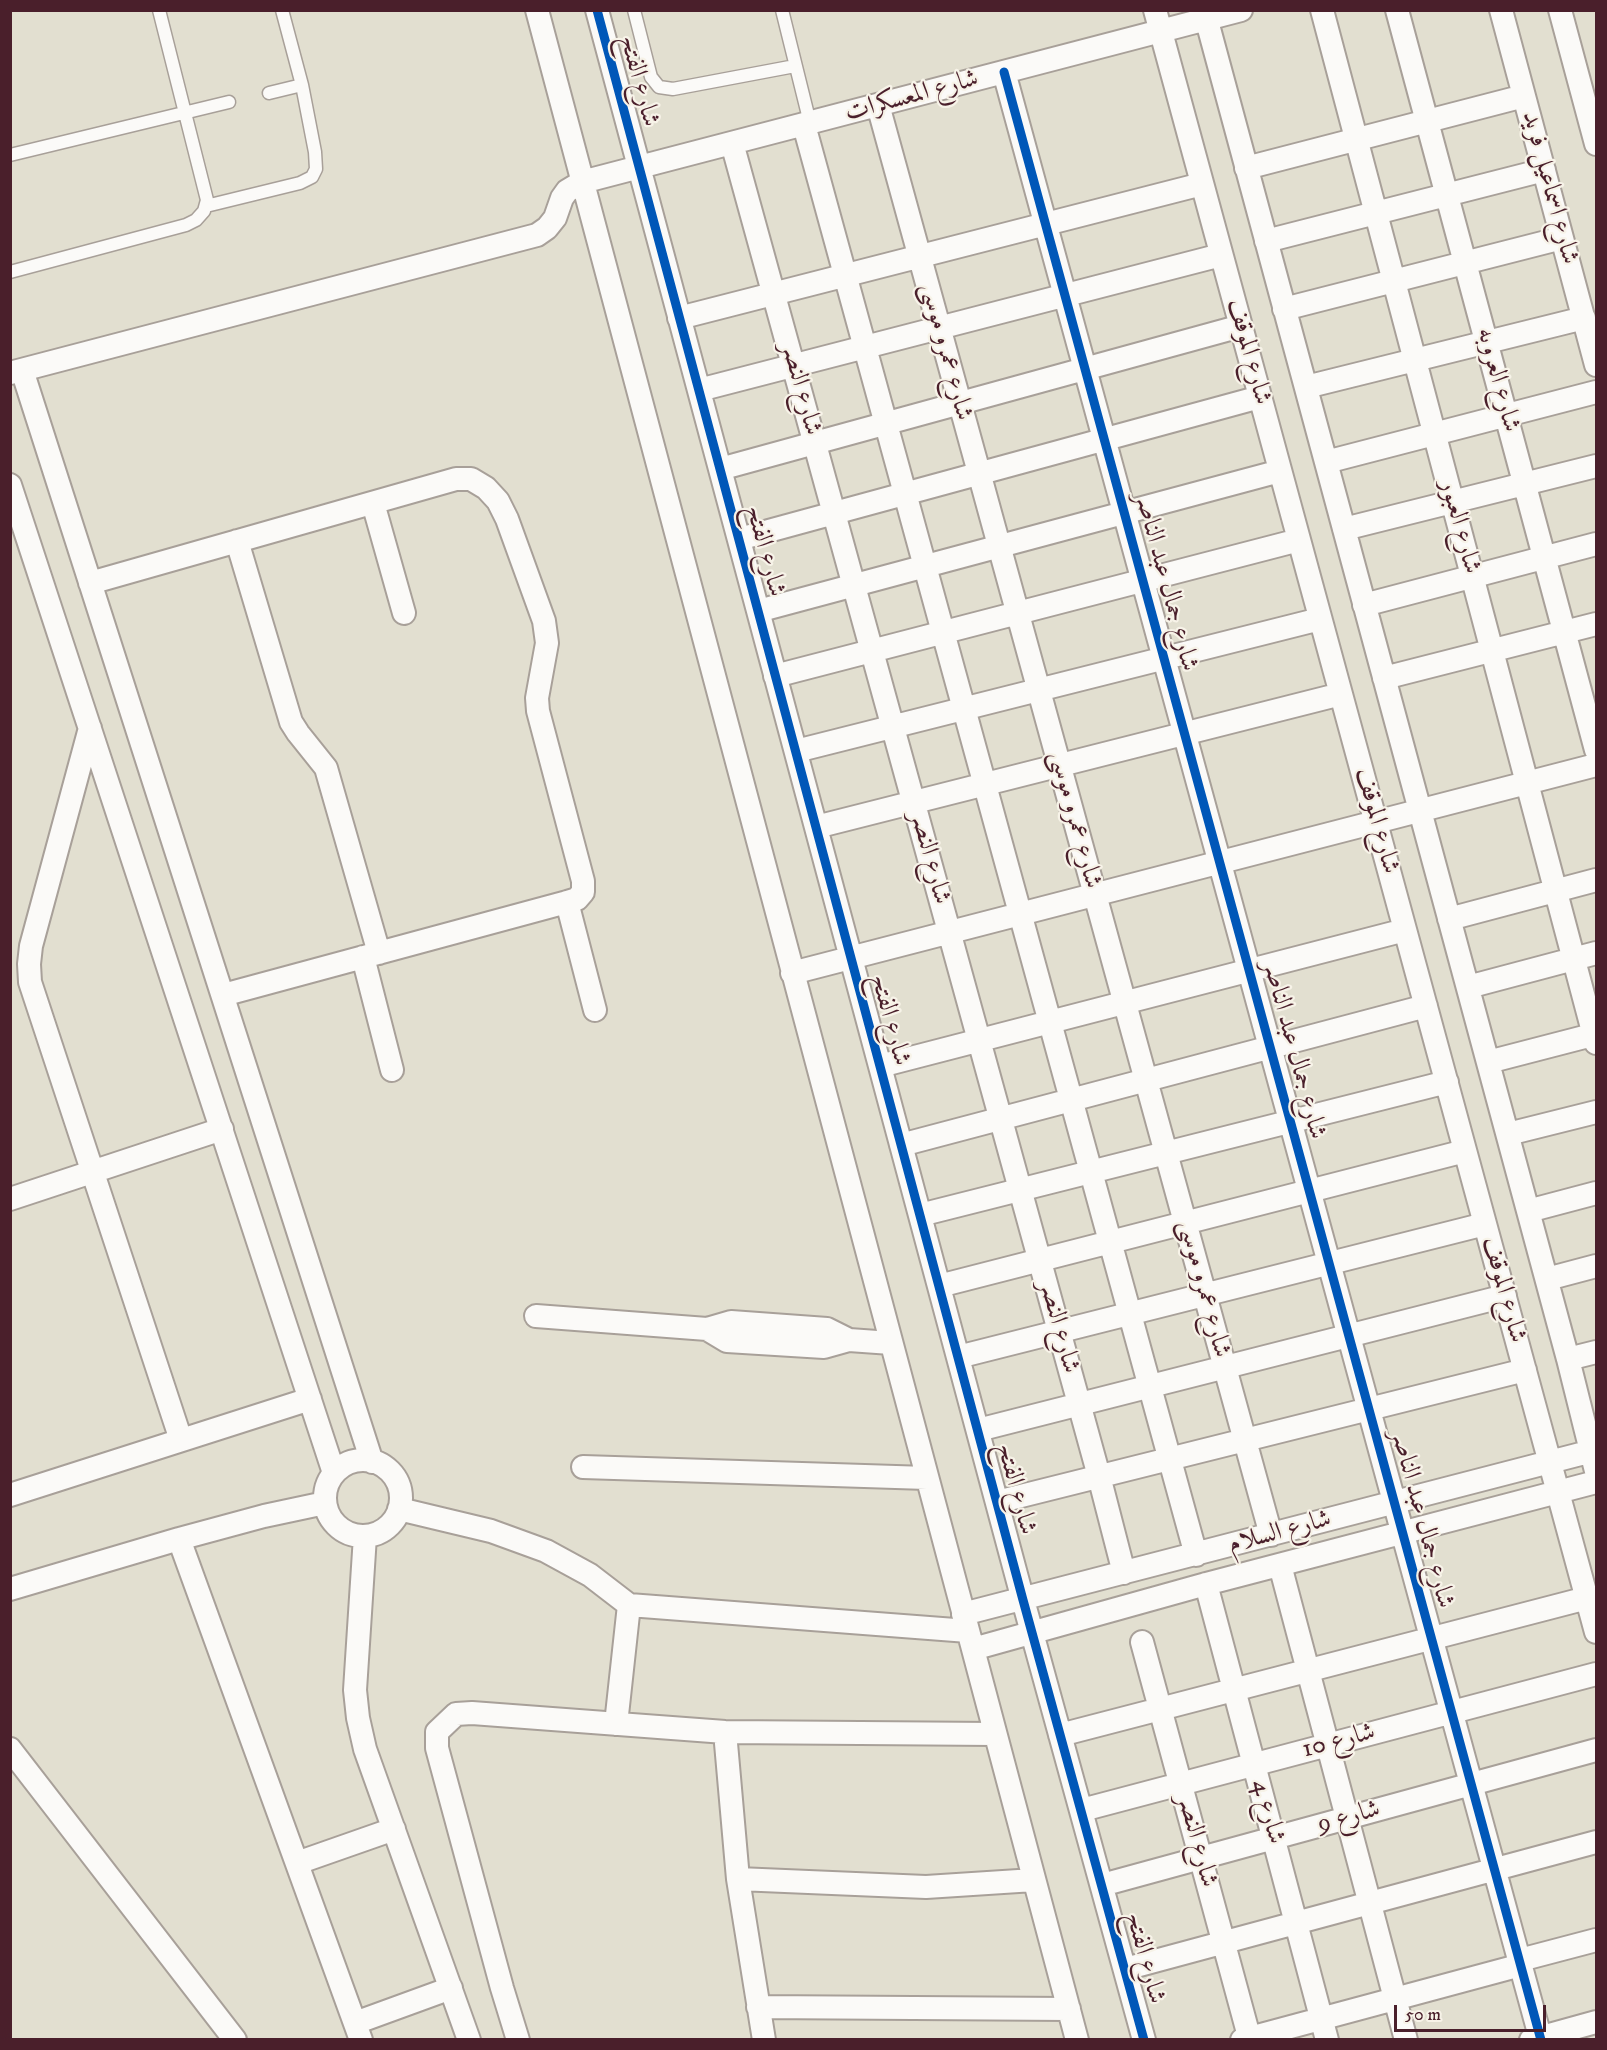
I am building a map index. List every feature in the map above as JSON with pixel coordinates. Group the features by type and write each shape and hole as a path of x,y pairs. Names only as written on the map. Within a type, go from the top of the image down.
{"street":[{"path":"537,10 1077,2040"},
{"name":"شارع الفتح","path":"597,10 1032,1634 1144,2040"},
{"name":"شارع المعسكرات","path":"582,182 1004,72 1158,21 1241,10"},
{"name":"شارع العبور","path":"1322,10 1596,1038"},
{"name":"شارع العروبه","path":"1397,10 1596,750"},
{"name":"شارع اسماعيل فريد","path":"1501,10 1596,365"},
{"path":"1560,10 1589,83 1596,144"},
{"name":"شارع الموقف","path":"1206,15 1595,1457"},
{"name":"شارع الموقف","path":"1158,21 1596,1632"},
{"name":"شارع جمال عبد الناصر","path":"1004,72 1495,1869 1537,2039"},
{"path":"1246,168 1524,96"},
{"name":"شارع عمرو موسى","path":"878,105 1270,1535"},
{"path":"807,124 885,423 1196,1555"},
{"name":"شارع النصر","path":"732,143 1124,1573"},
{"path":"1266,241 1544,170"},
{"path":"372,1462 90,583 16,372 537,235 555,218 567,191 582,182"},
{"path":"679,318 1202,184"},
{"path":"1284,309 1562,238"},
{"path":"699,390 1221,255"},
{"path":"1306,387 1584,318"},
{"path":"720,469 1241,326"},
{"path":"1326,462 1596,392"},
{"path":"739,539 1260,397"},
{"path":"1344,529 1596,466"},
{"path":"758,611 1280,471"},
{"path":"90,583 456,479 471,479 486,488 498,501 507,519 546,632 547,643 537,698 538,711 583,881 583,892 576,899 567,902 223,995"},
{"path":"10,485 334,1473"},
{"path":"373,503 404,614"},
{"path":"775,675 1299,540"},
{"path":"237,541 291,722 326,768 371,955 392,1070"},
{"path":"1364,605 1596,544"},
{"path":"795,751 1320,619"},
{"path":"1384,678 1596,624"},
{"path":"816,827 1341,694"},
{"path":"90,729 31,946 30,982 181,1440"},
{"path":"792,973 1596,765"},
{"path":"1449,919 1596,880"},
{"path":"567,902 596,1010"},
{"path":"880,1066 1405,930"},
{"path":"1468,987 1596,953"},
{"path":"901,1145 1426,1006"},
{"path":"1488,1062 1596,1038"},
{"path":"920,1215 1447,1082"},
{"path":"1508,1134 1596,1112"},
{"path":"10,1199 222,1129"},
{"path":"939,1286 1466,1151"},
{"path":"1528,1211 1596,1193"},
{"path":"958,1357 1485,1224"},
{"path":"1547,1279 1596,1266"},
{"path":"978,1430 1505,1296"},
{"path":"536,1316 707,1329 727,1341 824,1347 849,1340 891,1343"},
{"path":"1568,1359 1596,1352"},
{"path":"997,1502 1525,1370"},
{"path":"10,1495 310,1399"},
{"name":"شارع السلام","path":"968,1632 1023,1600 1550,1462 1595,1457"},
{"path":"362,1460 372,1462 382,1466 396,1480 401,1499 399,1509 390,1525 382,1531 365,1536 355,1536 338,1528 332,1521 325,1503 325,1493 334,1473 342,1466 362,1460"},
{"path":"582,1467 927,1478"},
{"name":"شارع السلام","path":"968,1632 1032,1634 1280,1564 1596,1482"},
{"path":"10,1589 179,1539 264,1516 325,1503"},
{"path":"399,1509 491,1531 546,1551 590,1575 628,1605 968,1632"},
{"path":"365,1536 355,1690 358,1718 365,1749 469,2040"},
{"path":"179,1539 358,2031 451,1988"},
{"path":"1280,1564 1406,2040"},
{"name":"شارع 4","path":"1206,1584 1324,2029"},
{"path":"1060,1736 1587,1599"},
{"path":"616,1724 628,1605"},
{"name":"شارع النصر","path":"1143,1642 1247,2039"},
{"name":"شارع 10","path":"1082,1810 1596,1674"},
{"path":"518,2040 437,1748 437,1732 456,1714 472,1713 725,1732 995,1734"},
{"path":"725,1732 738,1879 764,2040"},
{"path":"10,1749 235,2040"},
{"name":"شارع 9","path":"1102,1885 1596,1750"},
{"path":"297,1863 394,1829"},
{"path":"1125,1969 1596,1842"},
{"path":"738,1879 926,1887 1034,1880"},
{"path":"1247,2039 1324,2029 1395,1999 1596,1940"},
{"path":"758,2007 1069,2009"},
{"path":"1537,2039 1596,2022"}],"lane":[{"path":"10,272 186,225 200,217 207,200 159,10"},
{"path":"206,206 300,183 312,177 316,169 315,152 302,85 282,10"},
{"path":"634,10 651,77 659,87 673,89 795,66"},
{"path":"782,10 807,124"},
{"path":"269,93 302,85"},
{"path":"10,155 230,102"}],"cycle path":[{"path":"597,10 1023,1600 1144,2040"},
{"path":"1004,72 1541,2040"}]}
